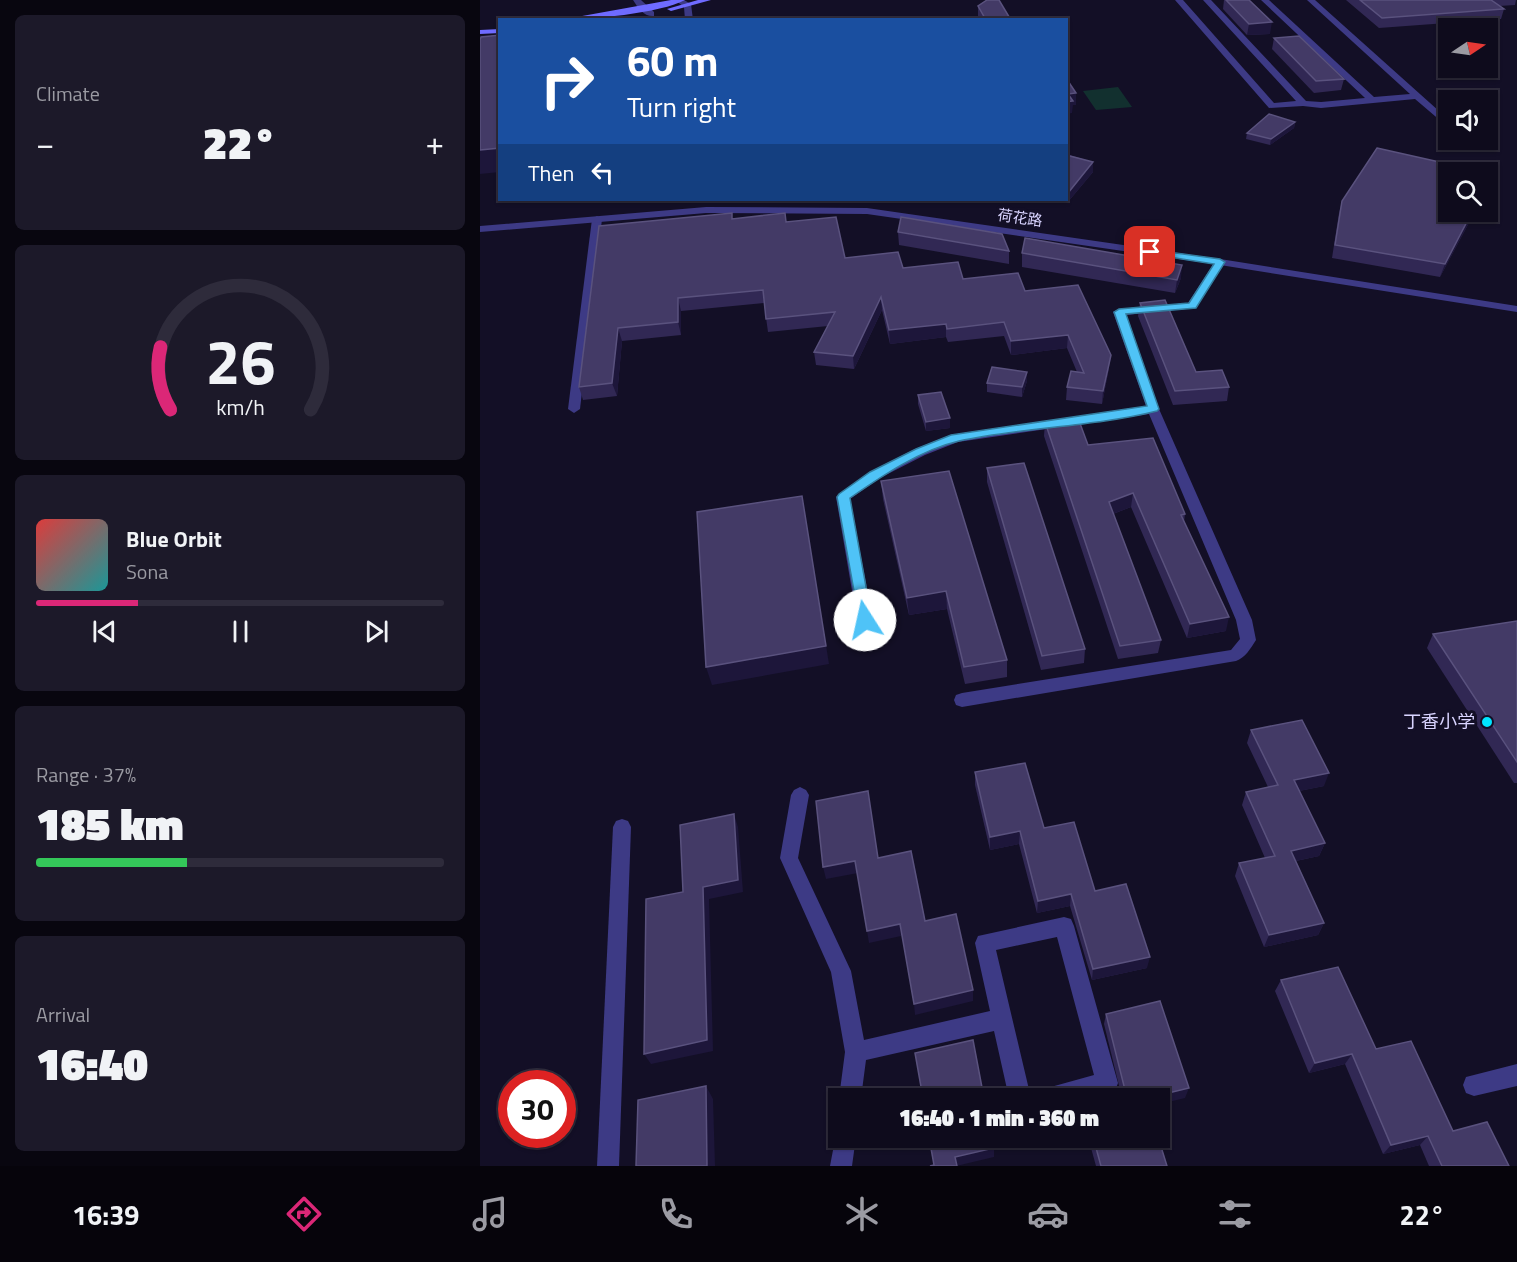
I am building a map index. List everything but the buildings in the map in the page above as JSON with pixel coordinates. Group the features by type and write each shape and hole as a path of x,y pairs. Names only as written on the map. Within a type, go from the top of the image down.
{"main road":[{"path":"577,18 680,0"},
{"path":"627,18 707,0"},
{"path":"480,24 498,24"},
{"path":"480,32 498,31"}],"street":[{"path":"637,0 642,8 651,14"},
{"path":"680,0 688,6 689,18"},
{"path":"1179,0 1272,106 1303,103 1321,105 1418,96"},
{"path":"1207,0 1303,103"},
{"path":"1265,0 1372,100"},
{"path":"1311,0 1438,115"},
{"name":"荷花路","path":"480,229 597,219 706,205 867,211 1220,262 1517,309"},
{"path":"574,409 597,219"},
{"path":"962,700 1236,655 1248,640 1244,620 1153,409 1119,312 1192,306 1220,262"},
{"path":"865,620 843,497 874,475 920,452 955,438 1153,409"},
{"path":"800,795 789,858 841,971 856,1052 851,1088"},
{"path":"608,1166 622,827"},
{"path":"1018,1088 985,943 1064,926 1107,1083 1087,1088"},
{"path":"856,1052 1002,1019"},
{"path":"1474,1085 1517,1075"},
{"path":"841,1166 843,1148"}],"green space":[{"path":"1118,87 1132,107 1096,110 1083,91"}],"place":[{"name":"丁香小学","path":"1487,722"}],"route":[{"path":"865,620 843,497 874,475 920,452 955,438 1153,409 1119,312 1192,306 1220,262 1150,252"}]}
